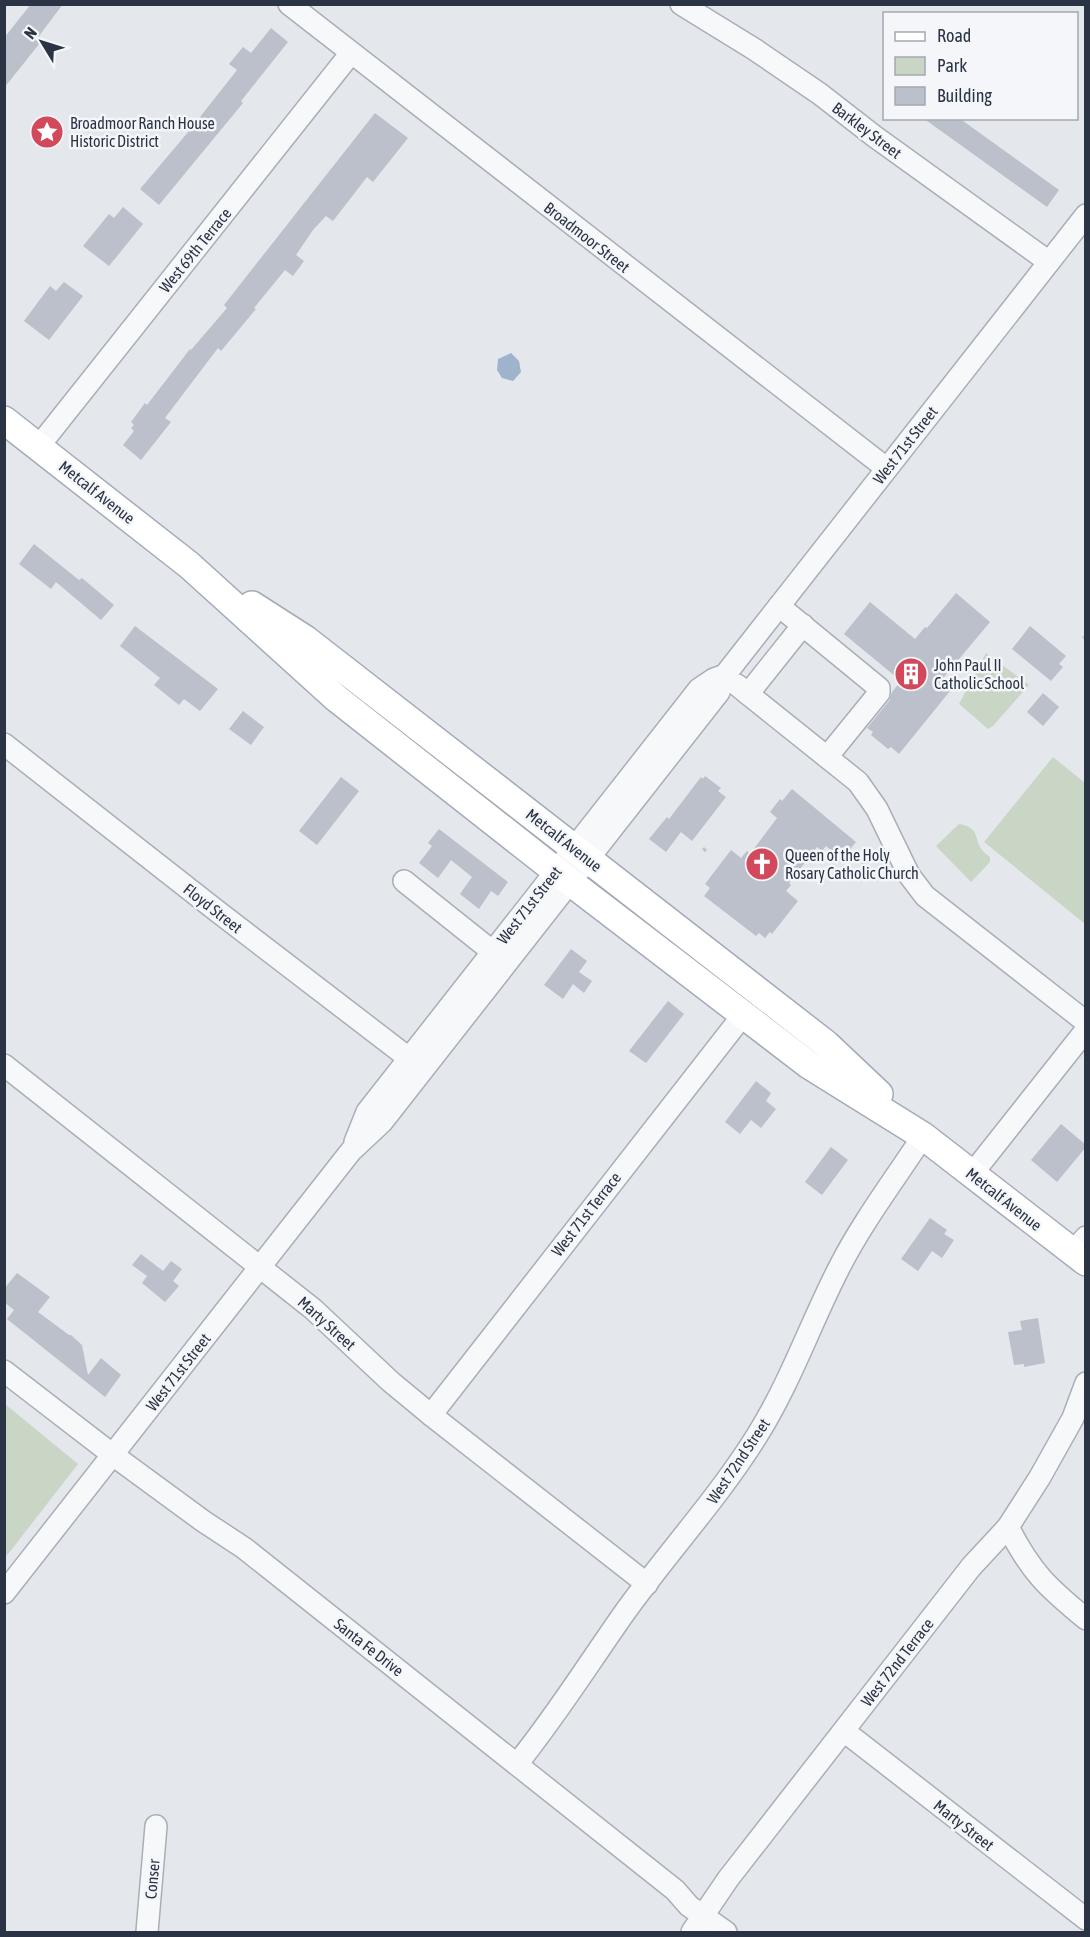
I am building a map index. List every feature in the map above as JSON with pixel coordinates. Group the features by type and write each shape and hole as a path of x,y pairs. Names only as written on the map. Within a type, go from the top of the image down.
{"main road":[{"name":"Metcalf Avenue","path":"4,420 189,565 336,698 563,876 809,1065 923,1136"},
{"name":"Metcalf Avenue","path":"189,565 305,639 826,1044 923,1136 972,1174 1081,1250"}],"street":[{"name":"Broadmoor Street","path":"289,4 886,468"},
{"name":"Barkley Street","path":"681,4 754,49 820,94 874,136 1049,262"},
{"name":"West 69th Terrace","path":"39,446 351,53"},
{"name":"West 71st Street","path":"416,1064 493,952 563,876 719,692 725,675 1086,215"},
{"path":"779,606 878,685 879,693 827,757"},
{"path":"748,694 803,625"},
{"path":"725,675 858,782 869,796 909,875 925,896 1086,1022"},
{"name":"Floyd Street","path":"4,744 416,1064"},
{"name":"West 71st Street","path":"4,1593 351,1151 367,1112 416,1064 563,876"},
{"path":"404,881 493,952"},
{"name":"West 71st Terrace","path":"431,1415 743,1015"},
{"path":"972,1174 1086,1030"},
{"name":"Marty Street","path":"4,1065 132,1168 261,1266 314,1309 391,1382 431,1415 647,1584"},
{"name":"West 72nd Street","path":"517,1764 543,1732 647,1584 726,1482 758,1435 779,1399 841,1265 873,1210 923,1136"},
{"name":"Santa Fe Drive","path":"4,1371 112,1455 244,1548 675,1890 697,1924 726,1932"},
{"name":"West 72nd Terrace","path":"697,1924 728,1879 971,1568 1008,1527 1040,1477 1073,1418 1086,1383"},
{"path":"1008,1527 1031,1568 1049,1589 1086,1619"},
{"name":"Marty Street","path":"844,1731 1086,1919"},
{"name":"Conser","path":"147,1932 156,1826"}],"path":[{"path":"703,848 707,852"}],"green space":[{"path":"986,653 1029,685 988,729 959,704"},
{"path":"1053,757 1085,783 1085,924 984,842"},
{"path":"959,824 974,831 979,846 990,857 990,862 971,882 936,846"},
{"path":"5,1404 78,1464 5,1558"}],"water":[{"path":"511,353 519,361 521,372 513,381 502,378 497,370 498,359"}],"building":[{"path":"31,4 63,4 36,40 40,43 4,88 4,38"},
{"path":"271,28 288,42 241,101 243,103 159,205 140,189 237,70 229,64 243,47 251,53"},
{"path":"375,113 408,138 373,182 367,177 333,221 326,216 313,230 296,255 304,261 293,276 285,270 221,351 218,348 165,418 171,422 141,460 123,445 134,431 131,428 134,425 131,422 190,349 227,308 224,305"},
{"path":"926,120 962,120 1059,190 1047,207"},
{"path":"123,207 143,224 109,266 83,246 109,214 114,218"},
{"path":"64,282 83,296 49,340 24,321 50,286 56,291"},
{"path":"34,544 79,580 82,578 114,605 101,620 56,582 51,589 19,564"},
{"name":"John Paul II Catholic School","path":"956,593 990,622 939,683 950,691 899,754 891,747 888,749 871,735 873,732 867,728 889,701 892,692 901,681 844,634 870,602 915,639"},
{"path":"135,626 218,689 200,711 184,699 179,705 154,685 160,678 120,646"},
{"path":"1030,626 1066,656 1059,664 1063,667 1051,681 1012,649"},
{"path":"1043,693 1059,707 1043,726 1027,712"},
{"path":"243,711 264,727 251,745 229,729"},
{"path":"705,776 721,788 718,791 726,797 692,841 681,832 666,852 649,839 667,817 669,819 701,777 703,779"},
{"path":"341,777 359,791 317,845 299,831"},
{"name":"Queen of the Holy Rosary Catholic Church","path":"792,789 856,842 842,859 826,846 822,851 817,847 789,883 791,885 786,891 798,901 772,934 770,932 765,938 759,933 756,936 704,896 710,888 705,884 731,850 741,858 747,851 750,854 777,818 770,812"},
{"path":"439,829 508,882 498,896 491,891 479,909 460,894 472,877 451,860 438,878 419,863 432,846 428,843"},
{"path":"571,949 587,961 579,972 592,981 584,993 573,984 563,999 544,985"},
{"path":"668,1001 684,1014 646,1063 629,1051"},
{"path":"756,1081 771,1093 766,1101 776,1109 761,1128 751,1120 740,1134 725,1122"},
{"path":"1061,1124 1086,1147 1057,1182 1031,1160"},
{"path":"831,1147 848,1160 822,1195 805,1182"},
{"path":"930,1218 947,1230 944,1234 954,1240 942,1258 932,1251 918,1271 901,1259"},
{"path":"141,1254 163,1271 171,1261 182,1269 173,1281 179,1286 165,1302 142,1283 147,1276 132,1265"},
{"path":"17,1273 50,1297 38,1312 82,1345 88,1375 101,1358 121,1375 105,1397 7,1319 14,1310 4,1302 4,1289"},
{"path":"1038,1318 1045,1363 1024,1367 1024,1364 1014,1365 1008,1332 1022,1330 1020,1321"}],"place":[{"name":"Broadmoor Ranch House Historic District","path":"47,132"},
{"name":"John Paul II Catholic School","path":"911,674"},
{"name":"Queen of the Holy Rosary Catholic Church","path":"762,864"}]}
